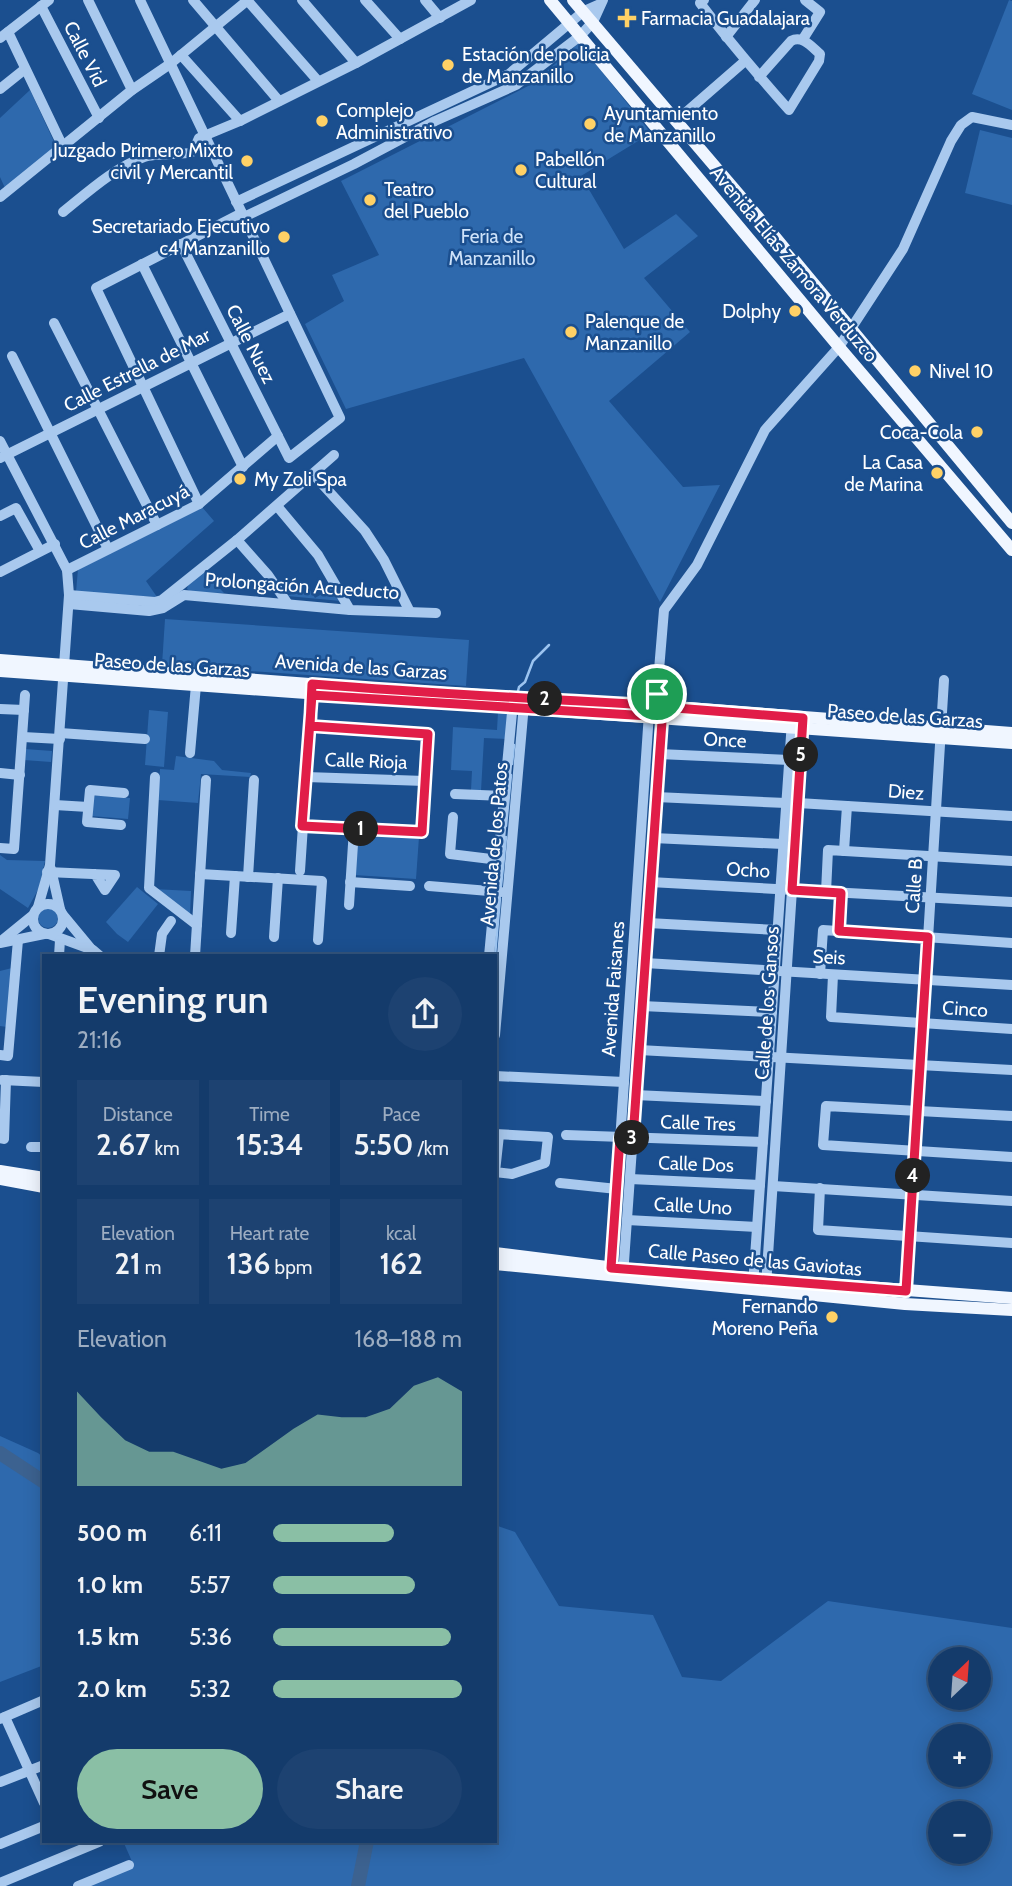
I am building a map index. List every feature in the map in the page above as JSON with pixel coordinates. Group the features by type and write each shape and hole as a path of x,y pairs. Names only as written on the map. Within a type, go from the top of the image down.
{"main road":[{"name":"Avenida Elías Zamora Verduzco","path":"550,0 1012,550"},
{"name":"Avenida Elías Zamora Verduzco","path":"573,0 852,328 1012,523"},
{"name":"Avenida de las Garzas","path":"0,660 65,671 312,690 518,704 656,708 941,733 1012,733"},
{"name":"Paseo de las Garzas","path":"0,671 65,671 196,685 312,690"},
{"name":"Paseo de las Garzas","path":"941,733 1012,743"},
{"path":"0,1171 42,1178"},
{"path":"0,1179 42,1187"},
{"name":"Calle Paseo de las Gaviotas","path":"497,1253 617,1272"},
{"name":"Calle Paseo de las Gaviotas","path":"497,1264 617,1272 1012,1310"},
{"name":"Calle Paseo de las Gaviotas","path":"906,1298 1012,1298"}],"street":[{"path":"88,0 132,90"},
{"path":"140,0 290,314"},
{"path":"193,0 279,101"},
{"path":"1,193 132,90 170,64 247,0 318,81"},
{"path":"302,0 356,63"},
{"path":"365,0 400,39"},
{"path":"425,0 440,18"},
{"path":"63,212 111,174 141,158 155,153 187,155 193,151 199,138 240,121 356,63 471,0"},
{"path":"704,0 700,4 745,61 789,110 820,54 803,39 796,38 760,77"},
{"path":"726,37 755,0"},
{"path":"803,39 820,12 805,0"},
{"path":"236,202 509,74 584,11 602,2"},
{"path":"199,504 96,288 181,244 354,164 435,121 516,85 580,36 593,22 602,2"},
{"path":"45,3 4,35 25,69 62,145"},
{"name":"Calle Vid","path":"45,3 99,118"},
{"path":"181,55 240,121"},
{"path":"676,121 745,61"},
{"path":"0,89 25,69"},
{"path":"656,708 664,610 697,565 765,430 839,347 903,249 951,141 961,125 972,117 1012,125"},
{"name":"Calle Nuez","path":"181,244 289,458 340,418 290,314"},
{"path":"142,264 243,467"},
{"name":"Calle Estrella de Mar","path":"4,457 290,314"},
{"path":"54,323 157,525"},
{"path":"12,356 108,550"},
{"name":"Calle Maracuyá","path":"67,570 199,504 278,436"},
{"path":"0,441 4,457 55,544 67,570 69,600 65,671 50,870 35,911 34,925 46,934 96,953"},
{"name":"Prolongación Acueducto","path":"69,600 163,608 169,599 334,455"},
{"name":"Prolongación Acueducto","path":"313,474 365,531 384,560 410,612"},
{"path":"276,506 317,555 351,610"},
{"path":"0,516 16,508 40,551"},
{"path":"237,540 268,575 288,604"},
{"path":"0,572 55,544"},
{"name":"Prolongación Acueducto","path":"169,599 184,595 351,610 436,612"},
{"name":"Calle B","path":"906,1298 944,680"},
{"path":"190,753 196,685"},
{"path":"300,871 312,690"},
{"path":"0,848 15,849 25,695"},
{"name":"Avenida de los Patos","path":"489,954 504,796 518,704"},
{"name":"Avenida de los Patos","path":"497,1013 508,893 518,704"},
{"name":"Avenida Faisanes","path":"617,1272 627,1220 648,923 659,754 656,708"},
{"name":"Avenida Faisanes","path":"617,1272 620,1138 656,708"},
{"path":"0,709 24,710"},
{"path":"760,1285 757,1227 789,760 797,722"},
{"name":"Calle de los Gansos","path":"760,1285 773,1186 798,803 797,722"},
{"path":"302,826 422,832 428,734 310,726"},
{"path":"22,740 145,739"},
{"name":"Once","path":"659,754 789,760"},
{"path":"0,773 20,775"},
{"path":"155,777 149,888 197,925"},
{"name":"Calle Rioja","path":"306,777 425,781"},
{"path":"195,954 206,780"},
{"path":"248,877 254,780"},
{"path":"121,825 87,822 88,809 90,790 124,793"},
{"path":"455,794 504,796"},
{"path":"656,797 786,803"},
{"name":"Diez","path":"798,803 1012,816"},
{"path":"844,851 848,806"},
{"path":"54,807 88,809"},
{"path":"453,817 450,854 499,860"},
{"path":"349,905 354,829"},
{"path":"653,838 783,844"},
{"path":"826,892 828,850 1012,860"},
{"path":"50,870 95,874"},
{"path":"0,942 46,934 60,928 61,912 50,870"},
{"path":"200,874 322,881 318,940"},
{"path":"231,933 235,876"},
{"path":"274,937 278,878"},
{"path":"350,882 410,886"},
{"name":"Ocho","path":"650,882 1012,902"},
{"path":"429,886 508,893"},
{"path":"839,931 841,893"},
{"path":"0,942 35,911 51,904 96,953"},
{"path":"159,954 162,933 171,921"},
{"path":"648,923 777,930"},
{"path":"820,974 823,930 1012,943"},
{"path":"0,1055 8,1056 18,940"},
{"path":"59,954 60,940"},
{"name":"Seis","path":"645,963 1012,985"},
{"name":"Cinco","path":"833,975 831,1017 1012,1030"},
{"path":"642,1006 772,1012"},
{"path":"639,1050 1012,1070"},
{"path":"497,1076 624,1082"},
{"path":"0,1138 4,1139 3,1080 42,1082"},
{"path":"635,1095 766,1101"},
{"path":"1012,1116 825,1105 823,1145 1012,1157"},
{"path":"497,1134 548,1137 545,1163 512,1174 497,1172"},
{"name":"Calle Tres","path":"566,1135 763,1142"},
{"path":"31,1147 42,1147"},
{"name":"Calle Dos","path":"630,1179 760,1185"},
{"path":"561,1183 617,1189"},
{"path":"773,1186 1012,1201"},
{"path":"820,1188 818,1230 1012,1242"},
{"name":"Calle Uno","path":"627,1220 757,1227"},
{"path":"42,1701 3,1718 42,1799"},
{"path":"0,1782 42,1766"},
{"path":"0,1844 42,1827"},
{"path":"0,1882 97,1843"},
{"path":"78,1886 129,1865"}],"green space":[{"path":"1009,0 1012,1 1012,110 972,94"},
{"name":"Feria de Manzanillo","path":"579,43 651,133 581,176 624,249 676,214 698,236 644,278 690,332 609,401 683,487 720,485 660,602 524,358 346,409 305,324 344,301 332,275 379,255 341,181 532,84"},
{"path":"30,90 56,146 5,188 0,177 0,118"},
{"path":"980,130 1012,138 1012,205 965,193"},
{"path":"202,507 214,521 146,581 157,597 76,592 78,569"},
{"path":"203,571 224,593 191,592 187,589"},
{"path":"308,587 315,598 334,587 341,601 287,596"},
{"path":"165,619 469,640 466,686 162,665"},
{"path":"149,710 168,712 164,767 145,765"},
{"path":"498,712 509,712 507,739 484,738 481,791 471,790 472,771 451,770 453,727 497,730"},
{"path":"25,749 52,751 51,762 24,760"},
{"path":"176,756 214,761 222,770 251,773 250,777 201,774 198,803 158,800 160,769 174,770"},
{"path":"92,795 130,798 128,819 91,816"},
{"path":"357,832 419,837 416,879 354,875"},
{"path":"0,855 7,860 45,861 39,888 28,908 0,889"},
{"path":"137,887 158,904 128,942 106,922"},
{"path":"154,889 191,891 190,916"},
{"path":"48,908 55,911 58,918 55,925 48,928 41,925 38,918 41,911"},
{"path":"12,968 7,1027 0,1026 0,971"},
{"path":"0,1436 42,1456 42,1666 0,1682"},
{"path":"497,1526 515,1532 559,1606 653,1615 682,1677 721,1681 828,1601 1012,1628 1012,1886 86,1886 134,1866 124,1843 497,1843"}],"waterway":[{"path":"518,691 525,682 533,661 549,645"},
{"path":"512,764 514,745"},
{"path":"506,826 511,775"},
{"path":"501,886 506,837"},
{"path":"495,954 500,898"},
{"path":"0,1453 42,1481"},
{"path":"358,1886 367,1843"}],"place":[{"name":"Farmacia Guadalajara","path":"627,18"},
{"name":"Estación de policia de Manzanillo","path":"448,65"},
{"name":"Complejo Administrativo","path":"322,121"},
{"name":"Ayuntamiento de Manzanillo","path":"590,124"},
{"name":"Juzgado Primero Mixto civil y Mercantil","path":"247,161"},
{"name":"Pabellón Cultural","path":"521,170"},
{"name":"Teatro del Pueblo","path":"370,200"},
{"name":"Secretariado Ejecutivo c4 Manzanillo","path":"284,237"},
{"name":"Dolphy","path":"795,311"},
{"name":"Palenque de Manzanillo","path":"571,332"},
{"name":"Nivel 10","path":"915,371"},
{"name":"Coca-Cola","path":"977,432"},
{"name":"La Casa de Marina","path":"937,473"},
{"name":"My Zoli Spa","path":"240,479"},
{"name":"Fernando Moreno Peña","path":"832,1317"}],"route":[{"path":"657,694 649,705 649,716 312,695 302,826 422,832 428,734 310,726 312,695 312,684 438,691 513,698 649,705 663,707 633,1138 620,1138 611,1268 906,1291 928,937 839,931 841,893 792,890 803,718 663,707 657,694"}]}
